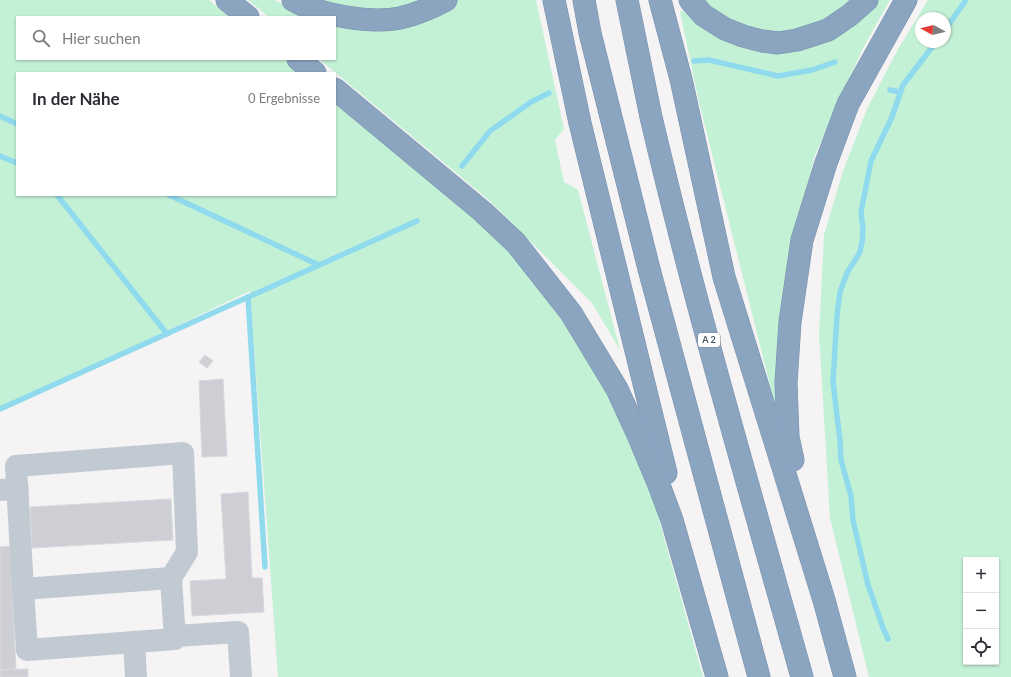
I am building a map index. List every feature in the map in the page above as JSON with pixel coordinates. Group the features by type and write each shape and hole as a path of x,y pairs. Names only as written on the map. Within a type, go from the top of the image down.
{"highway":[{"path":"227,0 247,16"},
{"path":"293,0 303,6 332,14 364,20 399,18 428,10 446,0"},
{"path":"554,0 580,123 714,667"},
{"path":"584,0 590,33 649,269 712,508 760,677"},
{"name":"A 2","path":"627,0 652,117 686,256 726,406 802,677"},
{"path":"660,0 681,79 724,277 824,600 845,677"},
{"path":"690,0 703,14 725,29 743,36 778,43 797,40 828,30 850,16 867,0"},
{"path":"824,600 788,437 786,384 790,322 802,240 826,163 848,104 906,0"},
{"path":"299,60 314,72"},
{"path":"336,90 483,212 516,244 571,313 617,389 642,444 672,520 714,667"}],"lane":[{"path":"183,453 187,552 171,578 176,639 27,650 23,589 9,489 16,466 183,453"},
{"path":"23,589 171,578"},
{"path":"175,636 238,632 241,677"},
{"path":"134,642 136,677"}],"green space":[{"path":"0,0 209,0 228,16 16,16 16,60 287,60 302,72 16,72 16,196 336,196 336,100 390,144 513,253 561,312 598,371 631,438 655,505 703,677 278,677 250,291 0,410"},
{"path":"248,0 274,0 309,16 268,16"},
{"path":"315,0 425,0 387,11 352,10"},
{"path":"458,0 536,0 564,129 555,140 564,182 578,190 620,350 592,303 490,201 320,60 336,60 336,25 435,14"},
{"path":"704,0 854,0 817,26 777,34 750,30 712,11"},
{"path":"877,0 890,0 863,48 815,155 792,245 776,409 699,102 680,12 683,10 698,22 751,47"},
{"path":"928,0 1011,0 1011,677 869,677 830,518 819,334 824,235 843,171 867,109 897,51 915,21 915,48 951,48 951,12 921,12"}],"building":[{"path":"205,355 213,361 207,368 199,362"},
{"path":"223,379 227,456 202,457 199,381"},
{"path":"248,492 252,578 262,578 264,612 192,616 190,581 226,579 221,494"},
{"path":"171,499 173,540 32,548 30,507"},
{"path":"10,546 16,669 0,670 0,547"},
{"path":"28,669 28,677 0,677 0,670"}],"waterway":[{"path":"951,21 966,0"},
{"path":"888,639 868,585 853,520 851,496 841,460 833,382 837,315 840,292 847,273 860,252 863,229 861,212 871,161 892,117 903,85 931,48"},
{"path":"694,61 709,60 778,76 812,70 835,62"},
{"path":"890,90 900,92"},
{"path":"462,166 490,131 531,102 549,93"},
{"path":"0,116 16,124"},
{"path":"0,156 16,163"},
{"path":"58,196 167,334"},
{"path":"171,196 319,265"},
{"path":"0,409 417,221"},
{"path":"248,297 265,567"}]}
